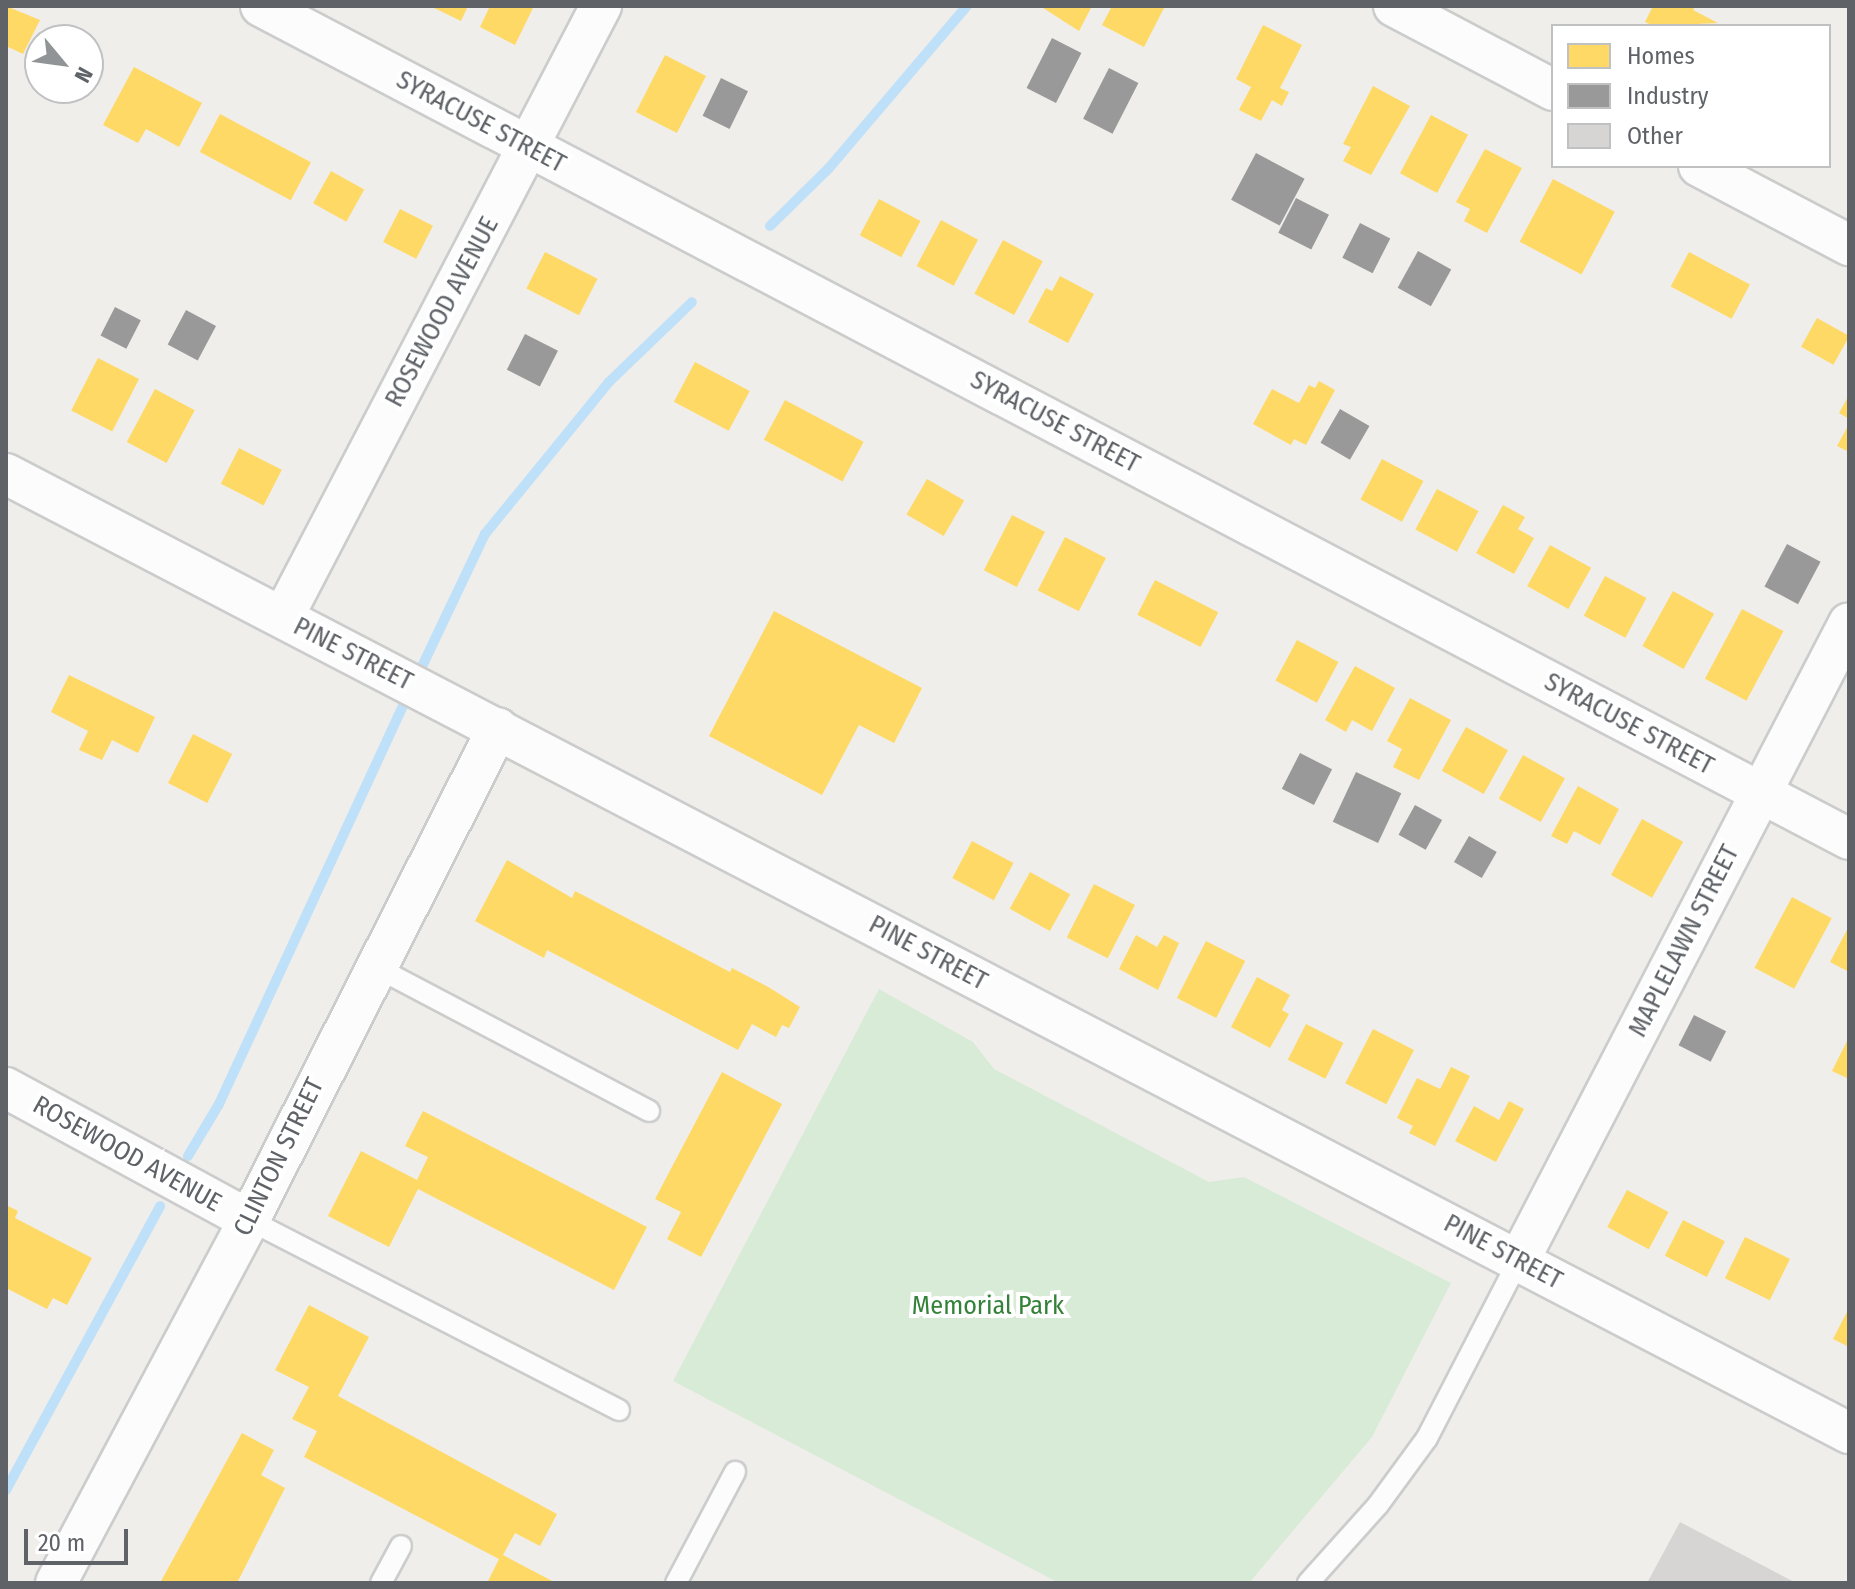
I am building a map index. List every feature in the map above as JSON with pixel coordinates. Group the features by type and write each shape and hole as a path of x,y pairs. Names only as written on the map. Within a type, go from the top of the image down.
{"street":[{"name":"SYRACUSE STREET","path":"261,6 1849,839"},
{"name":"ROSEWOOD AVENUE","path":"283,617 601,6"},
{"path":"1394,6 1551,89"},
{"path":"1703,168 1849,245"},
{"name":"PINE STREET","path":"6,474 1849,1433"},
{"name":"MAPLELAWN STREET","path":"1519,1260 1849,623"},
{"name":"CLINTON STREET","path":"56,1583 249,1220 374,966 498,728"},
{"name":"ROSEWOOD AVENUE","path":"6,1088 249,1220"}],"lane":[{"path":"374,966 649,1111"},
{"path":"249,1220 619,1410"},
{"path":"1308,1583 1378,1505 1427,1438 1519,1260"},
{"path":"676,1583 735,1472"},
{"path":"381,1583 401,1546"}],"green space":[{"name":"Memorial Park","path":"879,989 973,1042 994,1069 1209,1182 1244,1177 1451,1283 1372,1437 1249,1583 1059,1583 673,1381"}],"building: Homes":[{"path":"6,6 40,20 38,24 24,24 23,54 6,46"},
{"path":"430,6 468,6 461,21"},
{"path":"490,6 534,6 515,45 480,27"},
{"path":"1040,6 1092,6 1079,31"},
{"path":"1112,6 1165,6 1144,47 1102,25"},
{"path":"1653,6 1696,6 1693,10 1718,23 1650,24 1645,22"},
{"path":"1263,25 1302,45 1280,88 1289,92 1282,106 1272,100 1261,121 1239,110 1251,87 1236,79"},
{"path":"665,55 706,76 677,133 636,112"},
{"path":"134,67 202,103 179,147 146,129 138,143 103,125"},
{"path":"1373,86 1410,106 1371,175 1343,161 1351,147 1343,144"},
{"path":"220,114 311,162 291,200 200,152"},
{"path":"1431,115 1468,135 1437,193 1400,173"},
{"path":"1485,149 1522,168 1487,233 1464,221 1470,209 1456,202"},
{"path":"331,171 364,189 346,222 313,203"},
{"path":"1553,179 1615,212 1581,275 1520,242"},
{"path":"879,199 920,221 901,257 860,235"},
{"path":"400,209 433,226 416,259 383,242"},
{"path":"941,220 978,240 954,286 917,266"},
{"path":"1003,240 1043,261 1014,315 974,294"},
{"path":"545,252 598,279 579,315 526,289"},
{"path":"1689,252 1750,284 1732,319 1671,286"},
{"path":"1060,276 1094,294 1068,343 1028,322 1046,288 1052,291"},
{"path":"1817,318 1849,336 1833,365 1801,347"},
{"path":"98,358 139,379 112,431 71,411"},
{"path":"695,362 750,391 729,431 674,402"},
{"path":"1319,381 1335,390 1306,445 1294,439 1291,445 1253,424 1272,389 1299,403 1309,385 1315,388"},
{"path":"155,389 195,410 167,463 127,442"},
{"path":"1849,395 1849,419 1839,413"},
{"path":"785,400 864,442 842,482 764,440"},
{"path":"1849,424 1849,452 1837,446"},
{"path":"239,448 282,470 264,505 221,484"},
{"path":"1382,459 1423,481 1402,522 1360,500"},
{"path":"927,479 964,500 944,536 906,515"},
{"path":"1437,489 1478,511 1457,552 1415,530"},
{"path":"1503,505 1525,517 1518,529 1534,538 1514,574 1476,553"},
{"path":"1012,515 1045,532 1017,587 984,570"},
{"path":"1065,537 1106,558 1079,611 1038,590"},
{"path":"1550,545 1591,568 1568,609 1527,586"},
{"path":"1605,576 1646,598 1625,638 1584,616"},
{"path":"1155,580 1218,612 1201,647 1137,615"},
{"path":"1673,591 1714,614 1684,669 1642,646"},
{"path":"1742,609 1783,631 1746,701 1705,679"},
{"path":"774,611 922,688 894,743 859,725 822,795 709,736"},
{"path":"1297,640 1338,662 1317,703 1275,681"},
{"path":"1355,666 1395,688 1372,731 1352,720 1346,732 1325,720"},
{"path":"69,675 155,717 138,753 112,740 102,760 79,750 88,731 51,712"},
{"path":"1410,698 1451,720 1419,780 1393,767 1402,749 1387,741"},
{"path":"1466,727 1508,750 1484,794 1442,771"},
{"path":"193,734 232,754 207,803 168,783"},
{"path":"1523,755 1565,778 1541,822 1499,799"},
{"path":"1578,786 1619,809 1600,845 1574,831 1567,844 1551,836"},
{"path":"1642,819 1683,842 1652,898 1611,875"},
{"path":"972,841 1013,863 994,900 952,878"},
{"path":"507,860 572,898 575,891 730,972 732,968 770,988 800,1007 789,1028 782,1025 776,1037 752,1024 738,1050 547,950 544,958 475,921"},
{"path":"1030,872 1070,894 1050,931 1010,909"},
{"path":"1094,884 1135,905 1108,958 1067,937"},
{"path":"1792,897 1832,918 1794,989 1754,968"},
{"path":"1849,926 1849,972 1830,962"},
{"path":"1136,935 1157,947 1164,935 1179,943 1158,990 1119,969"},
{"path":"1206,941 1245,961 1216,1018 1177,998"},
{"path":"1257,977 1290,995 1282,1010 1289,1014 1270,1048 1231,1027"},
{"path":"1306,1024 1343,1043 1325,1079 1288,1060"},
{"path":"1373,1029 1414,1050 1386,1104 1345,1083"},
{"path":"1849,1037 1849,1079 1832,1071"},
{"path":"1451,1067 1470,1076 1435,1146 1409,1133 1413,1126 1397,1118 1417,1078 1440,1089"},
{"path":"722,1072 782,1104 701,1257 667,1239 681,1212 655,1199"},
{"path":"1509,1101 1524,1109 1496,1162 1455,1141 1474,1106 1499,1120"},
{"path":"423,1111 647,1227 614,1290 418,1189 389,1247 328,1216 361,1151 417,1180 428,1157 405,1146"},
{"path":"1627,1190 1668,1212 1649,1249 1607,1227"},
{"path":"6,1205 18,1211 15,1218 92,1258 67,1305 53,1298 47,1309 6,1288"},
{"path":"1683,1220 1725,1241 1707,1277 1665,1256"},
{"path":"1745,1237 1790,1259 1770,1300 1725,1278"},
{"path":"309,1305 369,1337 338,1396 557,1514 540,1546 515,1533 503,1555 556,1583 487,1583 499,1559 304,1457 317,1431 292,1419 309,1387 275,1370"},
{"path":"1849,1308 1849,1347 1833,1339"},
{"path":"242,1433 274,1450 261,1475 285,1488 237,1583 160,1583"}],"building: Industry":[{"path":"1052,38 1081,53 1056,103 1027,88"},
{"path":"1109,68 1138,83 1113,134 1083,119"},
{"path":"721,78 748,91 730,129 703,116"},
{"path":"1256,153 1305,179 1280,226 1231,200"},
{"path":"1296,198 1329,215 1311,250 1278,233"},
{"path":"1360,223 1390,238 1373,273 1342,258"},
{"path":"1418,251 1451,269 1431,306 1398,288"},
{"path":"115,307 141,320 126,349 100,336"},
{"path":"186,310 216,326 198,360 168,344"},
{"path":"525,334 558,351 540,386 507,370"},
{"path":"1340,409 1369,426 1350,460 1320,443"},
{"path":"1787,544 1821,562 1798,604 1764,586"},
{"path":"1300,753 1332,769 1314,805 1282,789"},
{"path":"1356,772 1401,793 1378,843 1333,822"},
{"path":"1415,805 1442,820 1426,850 1399,835"},
{"path":"1469,836 1497,852 1482,878 1454,862"},
{"path":"1694,1015 1726,1031 1711,1062 1679,1045"}],"building: Other":[{"path":"1680,1522 1796,1583 1647,1583"}],"waterway":[{"path":"770,226 829,168 967,6"},
{"path":"417,677 485,534 609,382 692,302"},
{"path":"188,1156 219,1104 410,691"},
{"path":"6,1490 160,1206"}]}
